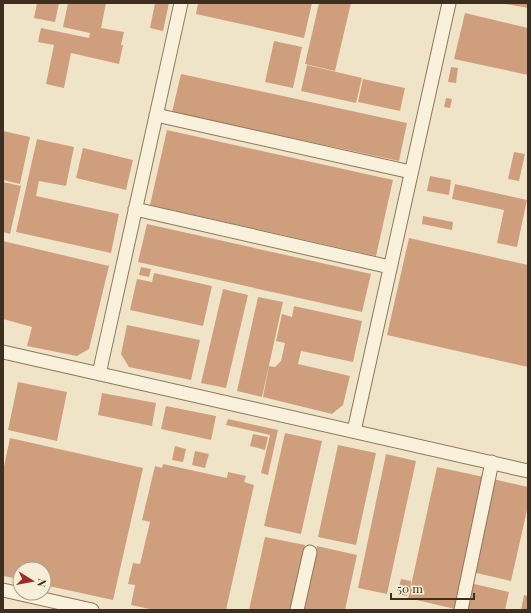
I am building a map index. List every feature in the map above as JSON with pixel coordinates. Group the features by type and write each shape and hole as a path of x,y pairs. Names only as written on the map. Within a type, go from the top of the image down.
{"lane":[{"path":"99,374 180,3"},
{"path":"354,431 449,3"},
{"path":"156,115 411,172"},
{"path":"135,209 390,267"},
{"path":"3,352 528,470"},
{"path":"461,610 492,462"},
{"path":"297,610 310,552"},
{"path":"3,590 92,610"}],"building":[{"path":"37,3 59,3 55,22 34,18"},
{"path":"68,3 106,3 101,28 124,32 119,64 71,53 64,88 46,84 54,45 38,42 41,28 89,38 90,33 63,27"},
{"path":"155,3 169,3 163,31 150,28"},
{"path":"198,3 312,3 304,38 196,14"},
{"path":"319,3 351,3 335,71 305,64"},
{"path":"528,3 528,8 506,4"},
{"path":"465,13 528,28 528,75 454,59"},
{"path":"274,41 302,47 293,88 265,82"},
{"path":"307,65 362,78 356,103 301,91"},
{"path":"451,67 458,68 456,83 448,82"},
{"path":"181,74 407,123 399,161 172,112"},
{"path":"363,79 405,88 400,111 358,102"},
{"path":"446,98 452,99 450,108 444,107"},
{"path":"167,130 393,180 376,256 150,205"},
{"path":"3,131 30,137 20,184 3,180"},
{"path":"37,139 74,147 66,186 39,181 36,196 119,214 111,253 16,232"},
{"path":"83,148 133,160 126,190 76,178"},
{"path":"514,152 525,154 519,181 508,179"},
{"path":"430,176 451,180 449,195 427,191"},
{"path":"3,182 21,186 10,234 3,232"},
{"path":"455,184 527,200 517,247 497,243 504,210 452,199"},
{"path":"423,216 453,222 452,230 422,224"},
{"path":"147,224 371,274 362,312 138,262"},
{"path":"409,238 528,265 528,367 387,335"},
{"path":"3,241 109,266 89,349 77,356 27,346 32,327 3,319"},
{"path":"141,267 151,269 149,277 139,275"},
{"path":"154,273 212,286 203,326 130,310 137,279 152,282"},
{"path":"223,289 248,295 226,388 201,383"},
{"path":"258,297 283,302 262,397 237,391"},
{"path":"294,306 362,321 353,362 301,351 298,364 350,376 343,405 332,414 263,397 269,366 275,367 281,361 285,343 276,341 282,314 292,317"},
{"path":"127,325 200,340 191,380 129,367 121,354"},
{"path":"18,382 67,392 57,441 8,430"},
{"path":"102,393 156,403 152,426 98,415"},
{"path":"166,406 216,416 211,440 161,429"},
{"path":"228,419 278,430 268,475 261,473 270,435 226,425"},
{"path":"285,433 322,441 301,534 264,526"},
{"path":"253,434 268,437 265,450 250,446"},
{"path":"10,438 143,468 113,600 52,587 52,561 12,561 12,578 3,576 3,471"},
{"path":"338,445 376,453 356,545 318,537"},
{"path":"175,446 186,449 183,462 172,460"},
{"path":"195,451 209,454 205,468 192,465"},
{"path":"386,454 416,461 387,594 358,588"},
{"path":"163,464 227,478 228,472 246,476 244,482 254,485 226,610 154,610 131,605 135,585 128,584 133,563 140,564 150,522 142,520 155,466 162,468"},
{"path":"437,467 484,477 455,609 408,598 410,592 407,592 407,596 397,594 401,579 411,581 410,590"},
{"path":"493,479 528,487 528,506 511,581 472,572"},
{"path":"265,537 305,545 290,610 249,610"},
{"path":"317,546 357,555 345,610 304,610"},
{"path":"470,583 509,592 505,610 464,610"},
{"path":"524,595 528,596 528,610 521,610"}]}
